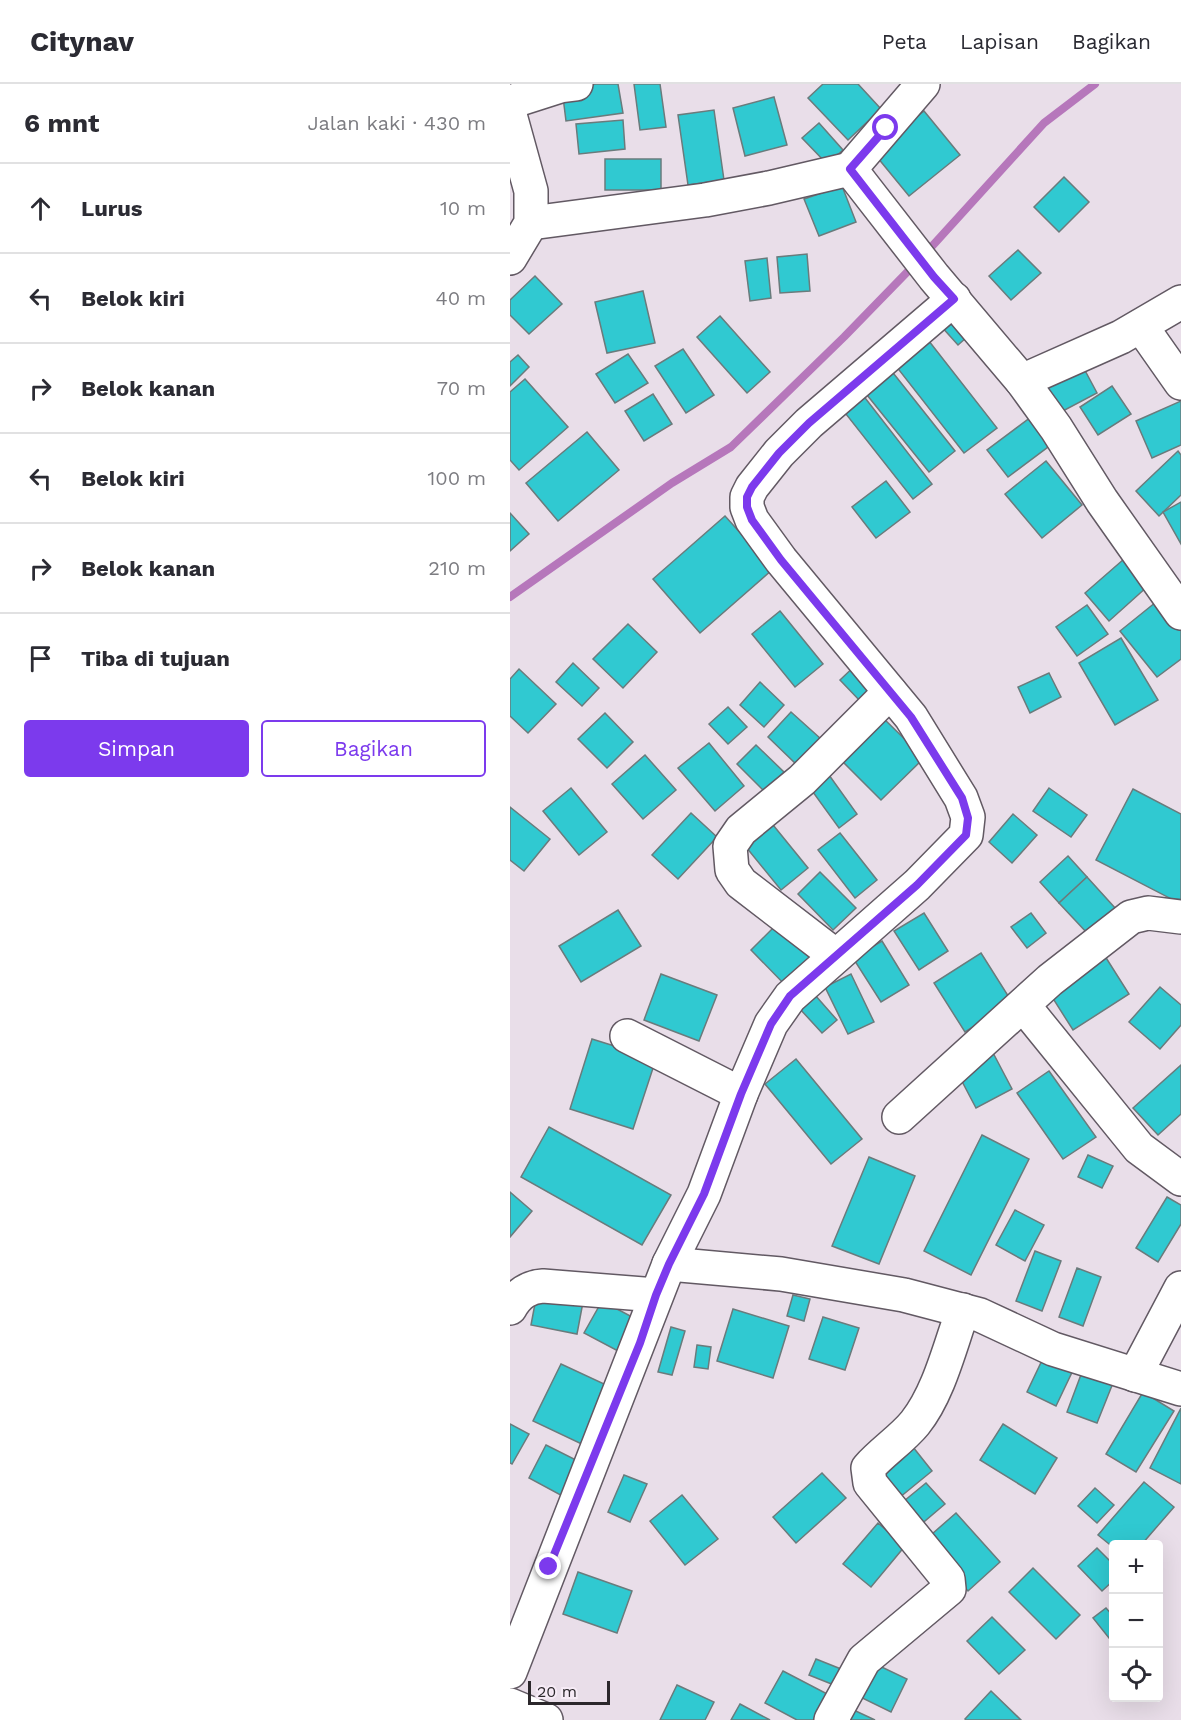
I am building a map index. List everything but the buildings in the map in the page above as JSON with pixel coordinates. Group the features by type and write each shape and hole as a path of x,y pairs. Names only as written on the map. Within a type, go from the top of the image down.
{"street":[{"path":"510,102 560,86 576,84"},
{"path":"531,223 705,200 850,169 923,84"},
{"path":"510,115 531,191 531,223 510,258"},
{"path":"850,169 944,288 1022,381 1176,598"},
{"path":"510,1672 549,1567 640,1343 656,1295 704,1194 741,1094 771,1024 790,996 917,885 966,835 968,818 962,798 911,717 781,560 752,520 747,507 747,497 752,487 779,453 944,288"},
{"path":"1022,381 1121,338 1181,302"},
{"path":"1141,326 1181,383"},
{"path":"836,956 741,883 732,870 730,846 741,830 802,780 890,692"},
{"path":"900,1117 1050,980 1131,917 1148,913 1181,917"},
{"path":"1023,1005 1139,1148 1181,1179"},
{"path":"627,1036 741,1094"},
{"path":"669,1264 781,1274 904,1295 963,1310 1053,1349 1181,1389"},
{"path":"510,1308 516,1298 531,1287 656,1295"},
{"path":"1135,1375 1181,1288"},
{"path":"831,1720 864,1660 949,1589 948,1579 870,1483 868,1468 879,1455 915,1424 931,1396 963,1310"},
{"path":"510,1705 546,1720"}],"waterway":[{"path":"925,254 1044,123 1095,84"},
{"path":"510,597 672,483 731,447 916,263"}],"route":[{"path":"549,1567 640,1343 656,1295 704,1194 741,1094 771,1024 790,996 917,885 966,835 968,818 962,798 911,717 781,560 752,520 747,507 747,497 752,487 779,453 845,391 954,299 934,277 850,169 886,128"}]}
